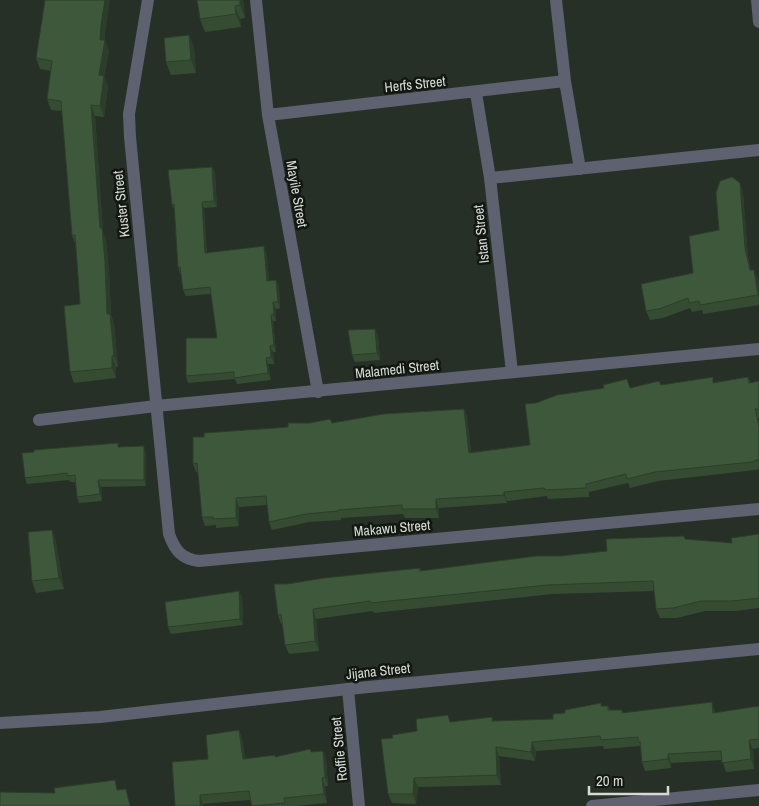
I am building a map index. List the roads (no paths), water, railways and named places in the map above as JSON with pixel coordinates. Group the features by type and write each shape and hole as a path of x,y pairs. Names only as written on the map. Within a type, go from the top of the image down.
{"street":[{"name":"Kuster Street","path":"148,0 129,114 156,406"},
{"name":"Mayile Street","path":"256,0 268,115 318,392"},
{"path":"556,0 565,81 580,169"},
{"path":"757,0 759,22"},
{"name":"Herfs Street","path":"268,115 476,93 565,81"},
{"name":"Istan Street","path":"476,93 490,178 512,372"},
{"path":"490,178 759,150"},
{"name":"Malamedi Street","path":"39,420 156,406 759,349"},
{"name":"Makawu Street","path":"156,406 169,534 174,549 187,559 199,561 759,509"},
{"name":"Jijana Street","path":"0,723 100,717 348,689 759,650"},
{"name":"Roffie Street","path":"348,689 359,806"},
{"path":"592,806 759,790"}]}
